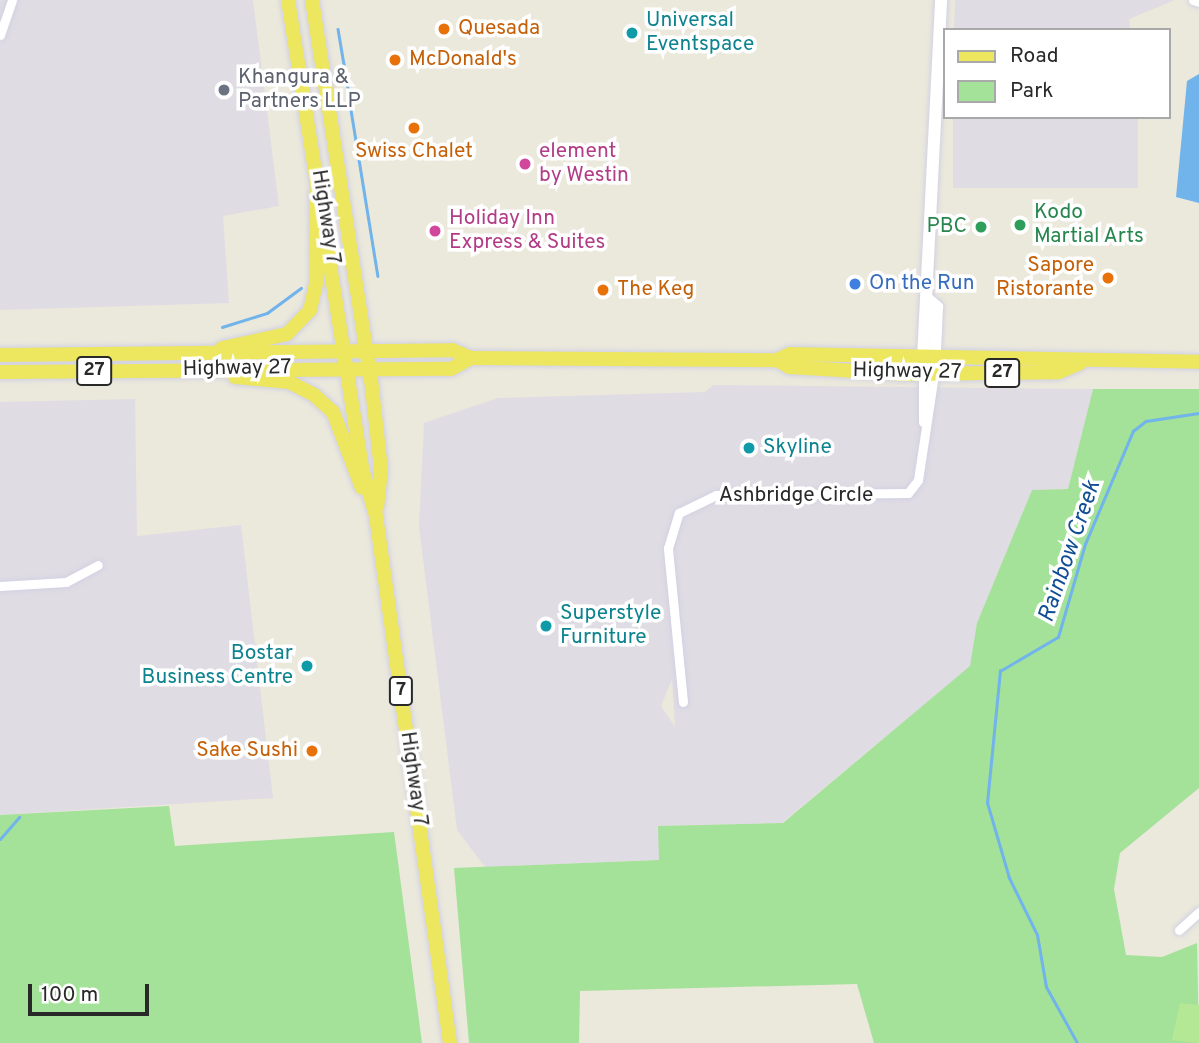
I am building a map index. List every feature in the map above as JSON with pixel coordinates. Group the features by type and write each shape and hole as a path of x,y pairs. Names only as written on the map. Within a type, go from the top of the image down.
{"main road":[{"name":"Highway 7","path":"288,0 376,516 450,1043"},
{"name":"Highway 7","path":"312,0 381,470 376,516"},
{"path":"188,354 287,334 310,310 318,178"},
{"name":"Highway 27","path":"0,355 188,354 367,361 452,350 471,358 777,360 790,354 929,358 1059,356 1080,363 1199,362"},
{"name":"Highway 27","path":"777,360 789,368 928,373 1059,372 1080,363"},
{"name":"Highway 27","path":"0,372 188,371 348,361"},
{"path":"188,371 306,388 333,412 345,455 376,516"}],"street":[{"path":"0,35 12,0"},
{"path":"928,373 937,307 929,300 941,0"},
{"path":"1193,0 1199,2"},
{"name":"Ashbridge Circle","path":"683,702 668,548 679,513 716,495 908,493 919,475 928,373"},
{"path":"0,586 75,580 98,565"},
{"path":"1179,930 1199,912"}],"shaded area":[{"path":"0,0 253,0 279,206 223,216 229,303 0,310"},
{"path":"955,0 1175,0 1129,19 1130,28 954,28"},
{"path":"953,119 1138,119 1138,188 953,188"},
{"path":"713,385 1093,389 1068,489 1032,490 977,623 971,666 782,823 659,826 659,860 485,867 457,830 419,527 424,423 498,398 705,392","holes":["672,679 675,727 661,706"]},
{"path":"135,399 137,536 241,525 273,798 0,815 0,402"}],"green space":[{"path":"1093,389 1199,389 1199,788 1120,853 1114,889 1126,955 1162,957 1197,943 1199,1043 874,1043 857,984 580,991 579,1043 469,1043 454,868 659,860 658,826 783,823 970,666 977,623 1032,490 1068,489"},
{"path":"169,806 175,846 394,832 422,1043 0,1043 0,815"},
{"path":"1180,1003 1199,1005 1199,1043 1172,1040"}],"water":[{"path":"1199,74 1199,203 1176,197 1187,81"}],"waterway":[{"path":"338,29 348,88"},
{"path":"351,110 378,276"},
{"path":"222,327 267,313 301,288"},
{"name":"Rainbow Creek","path":"1077,1043 1046,987 1037,935 1009,878 987,803 1000,671 1058,637 1085,544 1133,431 1146,421 1199,413"},
{"path":"0,839 19,817"}],"place":[{"name":"Quesada","path":"444,29"},
{"name":"Universal Eventspace","path":"632,33"},
{"name":"McDonald's","path":"395,60"},
{"name":"Khangura & Partners LLP","path":"224,90"},
{"name":"Swiss Chalet","path":"414,128"},
{"name":"element by Westin","path":"525,164"},
{"name":"Kodo Martial Arts","path":"1020,225"},
{"name":"PBC","path":"981,227"},
{"name":"Holiday Inn Express & Suites","path":"435,231"},
{"name":"Sapore Ristorante","path":"1108,278"},
{"name":"On the Run","path":"855,284"},
{"name":"The Keg","path":"603,290"},
{"name":"Skyline","path":"749,448"},
{"name":"Superstyle Furniture","path":"546,626"},
{"name":"Bostar Business Centre","path":"307,666"},
{"name":"Sake Sushi","path":"312,751"}]}
